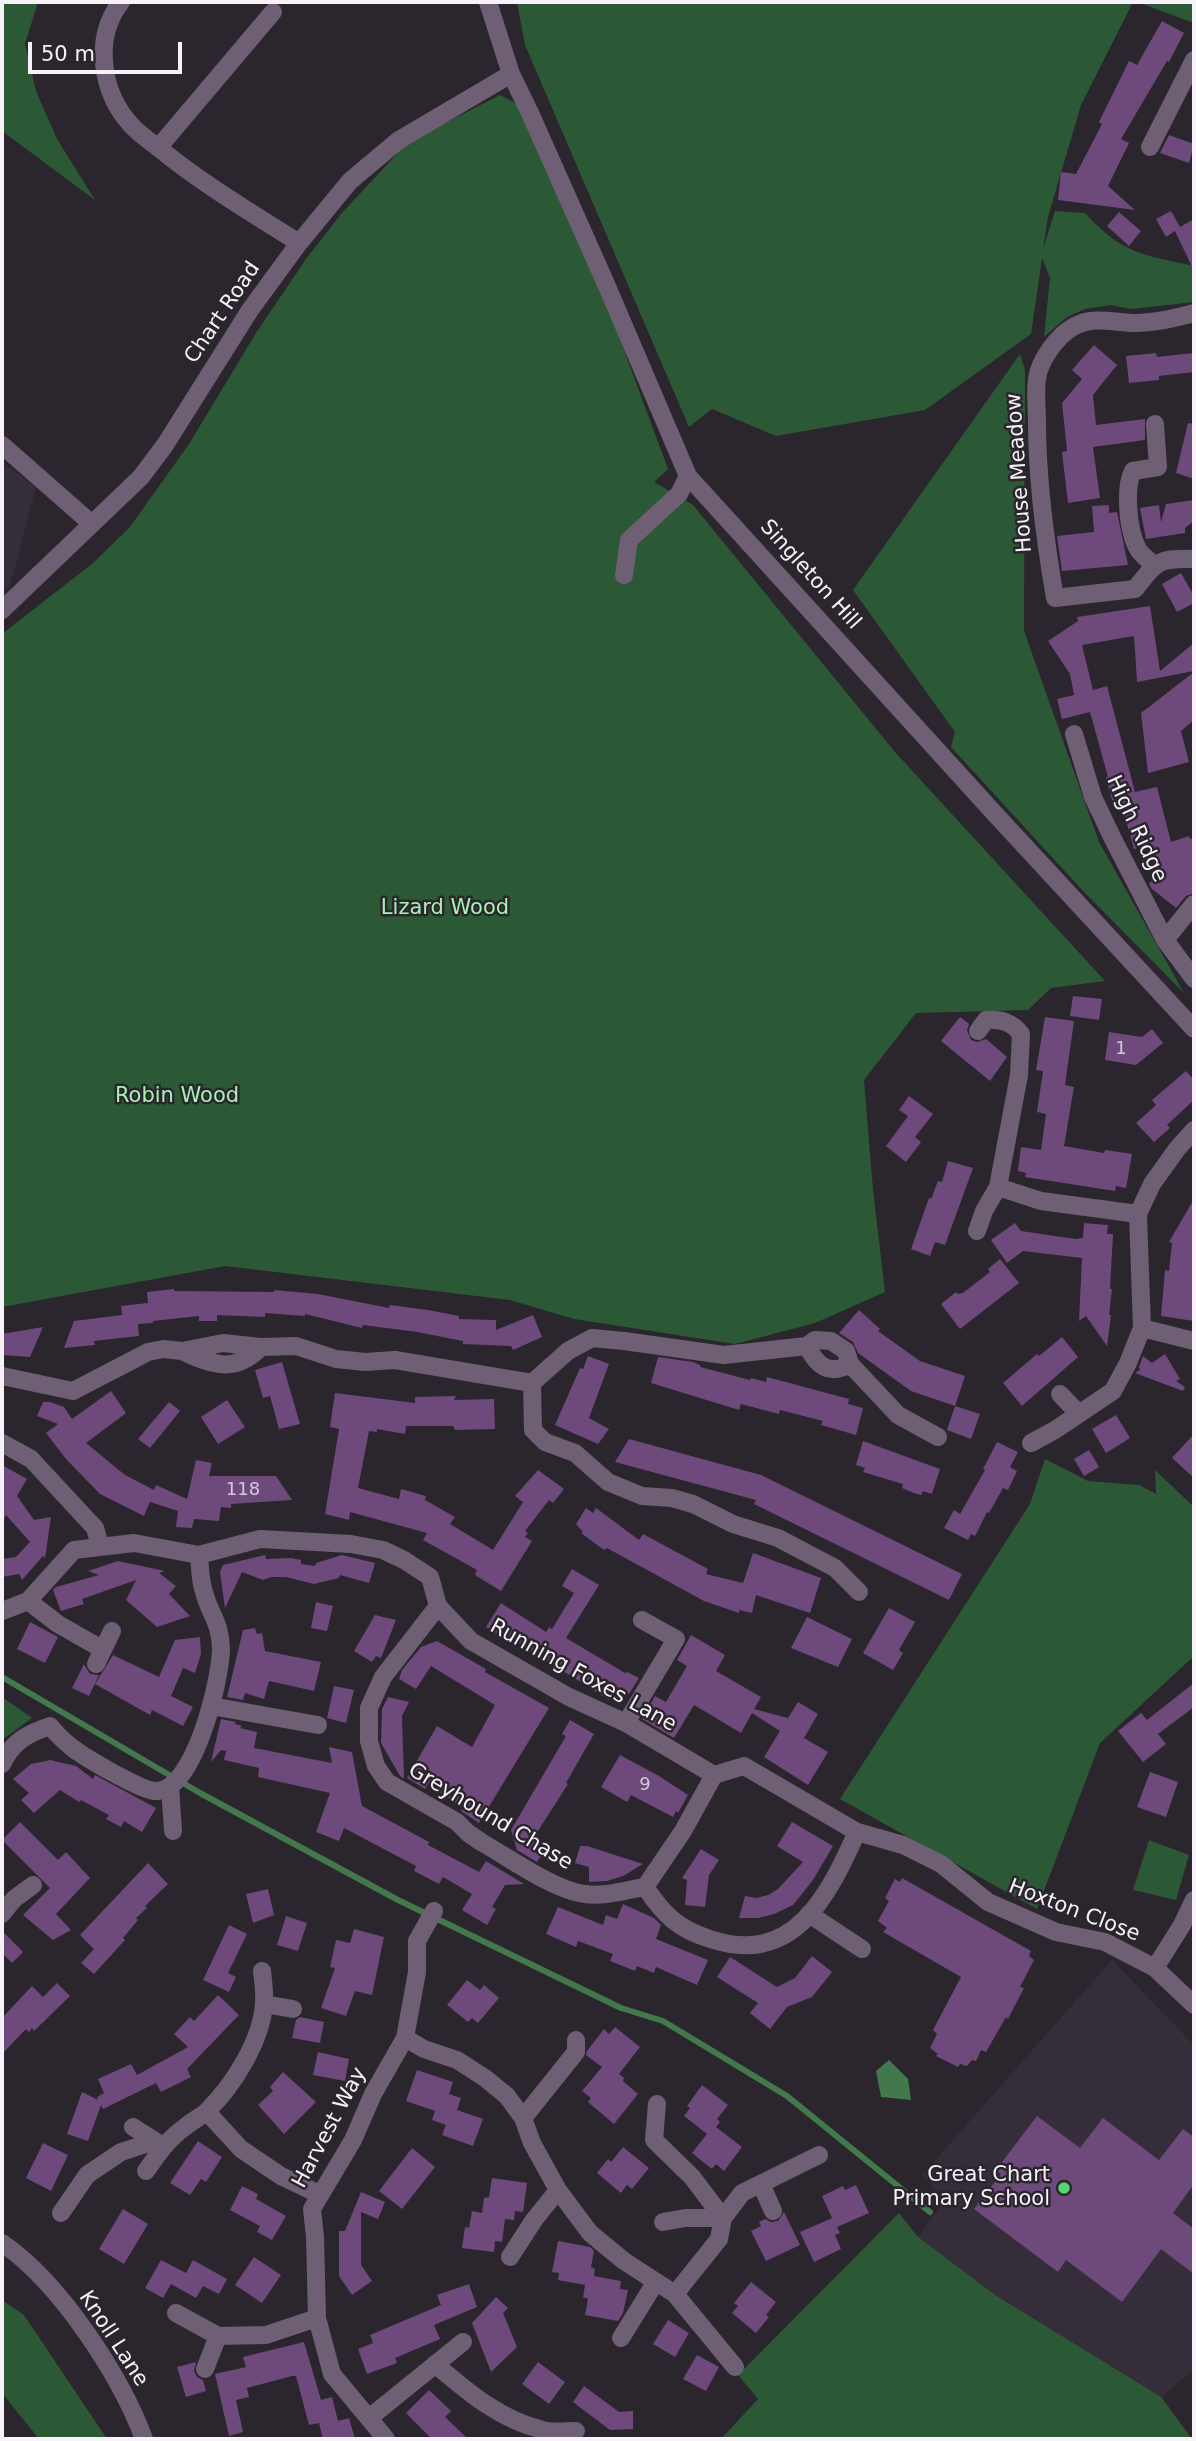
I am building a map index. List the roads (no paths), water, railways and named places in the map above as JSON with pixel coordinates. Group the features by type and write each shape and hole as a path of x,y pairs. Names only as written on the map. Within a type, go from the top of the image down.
{"street":[{"path":"121,2 113,13 105,40 103,64 111,93 131,125 190,173 299,243"},
{"name":"Singleton Hill","path":"488,2 511,74 606,284 688,476 1194,1029"},
{"path":"159,148 273,12"},
{"path":"1150,148 1194,61"},
{"name":"Chart Road","path":"2,610 141,477 165,445 250,310 299,243 350,181 393,145 511,74"},
{"name":"House Meadow","path":"1154,565 1135,589 1055,598 1046,543 1037,454 1037,378 1043,360 1059,339 1073,327 1104,319 1135,323 1174,319 1194,313"},
{"path":"1156,424 1158,467 1133,471 1128,481 1131,533 1139,551 1154,565 1168,558 1194,559"},
{"path":"2,445 92,524"},
{"path":"624,575 629,540 679,495 688,476"},
{"name":"High Ridge","path":"1074,734 1093,797 1165,940 1194,979"},
{"path":"1165,940 1194,904"},
{"path":"976,1231 998,1187 1018,1075 1021,1034 1014,1025 999,1020 986,1020 978,1031"},
{"path":"1031,1443 1112,1391 1128,1363 1142,1328 1138,1214 1152,1184 1194,1130"},
{"path":"998,1187 1041,1201 1138,1214"},
{"path":"1142,1328 1194,1341"},
{"path":"859,1592 835,1568 778,1538 733,1524 714,1512 693,1504 672,1498 642,1496 608,1482 575,1453 545,1442 533,1430 532,1383 568,1351 592,1338 624,1340 724,1355 807,1346 816,1340 831,1341 846,1351 850,1364 898,1415 938,1437"},
{"path":"2,1376 73,1391 148,1352 163,1349 182,1351 223,1343 261,1348 296,1346 336,1359 365,1362 395,1360 532,1383"},
{"path":"807,1346 814,1361 825,1369 835,1370 850,1364"},
{"path":"1060,1394 1079,1414"},
{"path":"2,1443 31,1459 95,1528 100,1546"},
{"name":"Running Foxes Lane","path":"28,1601 74,1550 100,1546 134,1543 199,1555 260,1539 351,1544 383,1550 430,1577 439,1606 471,1641 569,1697 626,1723 714,1775"},
{"path":"2,1764 9,1749 25,1735 50,1726 70,1747 129,1780 155,1791 170,1786 181,1776 196,1750 211,1706 221,1650 218,1623 204,1594 199,1555"},
{"path":"2,1611 28,1601 99,1657 112,1631"},
{"name":"Greyhound Chase","path":"439,1606 383,1677 369,1707 369,1741 381,1777 457,1822 481,1842 567,1890 605,1895 645,1887"},
{"path":"626,1723 676,1639 642,1620"},
{"path":"211,1706 318,1725"},
{"path":"744,1766 857,1832 835,1881 810,1914 785,1937 745,1947 721,1943 687,1932 660,1910 645,1887 683,1831 714,1775 744,1766"},
{"path":"170,1786 173,1831"},
{"name":"Hoxton Close","path":"857,1832 903,1845 941,1864 988,1902 1056,1932 1105,1942 1155,1968 1194,2005"},
{"path":"2,1914 8,1893 33,1885"},
{"path":"1155,1968 1194,1900"},
{"name":"Harvest Way","path":"386,2439 332,2374 317,2318 316,2237 312,2209 353,2140 373,2094 405,2038 416,1972 417,1941 434,1911"},
{"path":"810,1914 855,1952"},
{"path":"61,2213 87,2175 121,2152 159,2143 207,2112 235,2077 250,2052 260,2026 264,2004 262,1971"},
{"path":"264,2004 293,2009"},
{"path":"405,2038 424,2049 457,2060 507,2096 523,2118 532,2143 558,2190 590,2233 655,2283 675,2294 734,2367"},
{"path":"523,2118 576,2052 576,2040"},
{"path":"657,2104 654,2140 692,2177 723,2218"},
{"path":"207,2112 241,2149 281,2176 319,2194"},
{"path":"134,2127 159,2143"},
{"path":"146,2171 159,2143"},
{"path":"675,2294 719,2239 723,2218 742,2193 819,2155"},
{"path":"761,2184 773,2211"},
{"path":"510,2257 558,2190"},
{"path":"663,2222 685,2218 723,2218"},
{"name":"Knoll Lane","path":"2,2243 52,2290 83,2328 119,2386 144,2439"},
{"path":"621,2338 655,2283"},
{"path":"176,2313 218,2336 266,2335 317,2318"},
{"path":"205,2368 218,2336"},
{"path":"369,2418 463,2342"},
{"path":"435,2364 462,2388 494,2410 544,2435 576,2431"}],"waterway":[{"path":"2,1677 200,1793 398,1900 621,2008 663,2021 787,2096 930,2212"}],"place":[{"name":"Great Chart Primary School","path":"1064,2188"}],"park label":[{"name":"Lizard Wood","path":"445,909"},
{"name":"Robin Wood","path":"177,1097"}]}
